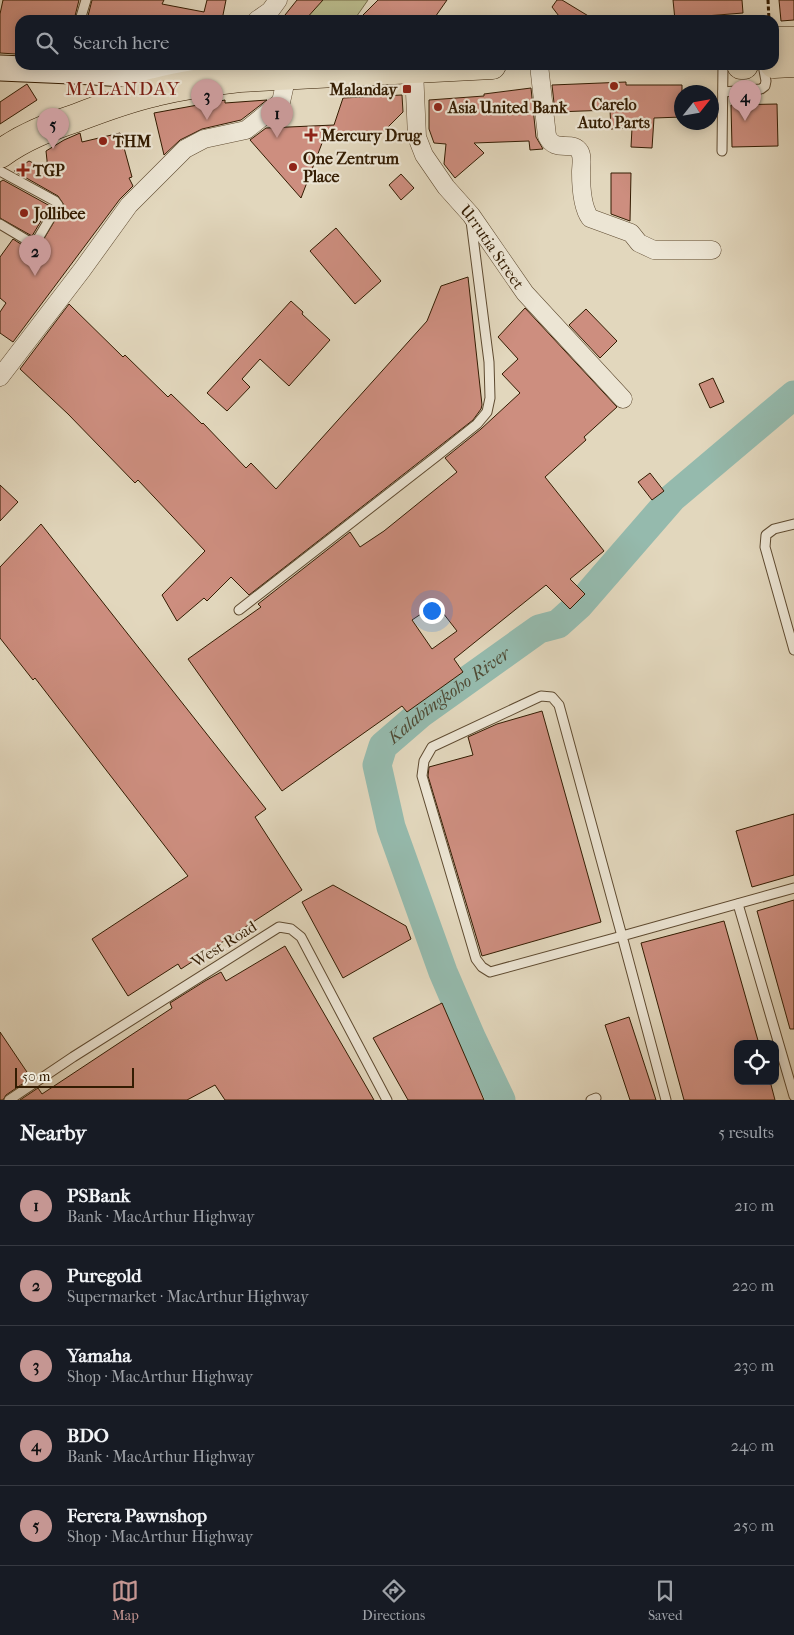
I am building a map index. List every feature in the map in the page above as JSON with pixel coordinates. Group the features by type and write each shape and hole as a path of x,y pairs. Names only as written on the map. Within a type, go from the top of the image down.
{"highway":[{"path":"779,41 794,41"},
{"path":"779,64 794,62"},
{"path":"0,154 27,137 118,102 230,74 287,76 414,70"}],"main road":[{"path":"0,68 15,68"},
{"path":"78,70 94,72 230,74"},
{"path":"94,72 107,83 118,102"}],"street":[{"name":"Urrutia Street","path":"414,70 417,138 424,155 446,187 471,215 525,292 623,399"},
{"path":"539,70 550,142 556,146 575,147 580,151 582,157 581,172 584,204 586,213 590,218 631,233 639,243 654,250 712,250"},
{"path":"0,377 82,270 128,205 185,149 204,138 243,132 281,102 287,76"}],"lane":[{"path":"82,15 86,0"},
{"path":"722,150 723,70"},
{"path":"723,92 760,89 765,86 764,70"},
{"path":"0,171 55,201 58,205 36,242 30,242 0,224"},
{"path":"239,610 437,456 477,424 487,412 490,398 488,362 471,215"},
{"path":"794,524 774,529 766,535 765,547 794,650"},
{"path":"666,1100 622,936 558,704 552,697 541,696 432,747 424,761 422,776 476,959 482,967 490,972 622,936 738,904 794,888"},
{"path":"738,904 794,1096"},
{"name":"West Road","path":"10,1100 73,1057 279,927 291,929 301,937 387,1100"}],"path":[{"path":"768,0 769,15"}],"green space":[{"path":"300,0 368,0 358,15 289,15"}],"building":[{"path":"3,0 79,0 75,15 15,15 15,54 0,53 0,14"},
{"path":"92,0 164,0 162,4 204,12 207,0 226,0 223,15 88,15"},
{"path":"297,0 323,0 310,15 285,15"},
{"path":"378,0 447,0 436,15 363,15"},
{"path":"557,0 562,0 587,15 558,15 552,7"},
{"path":"673,0 742,0 743,13 674,15"},
{"path":"779,0 794,0 794,20 781,21"},
{"path":"626,82 626,85 674,85 674,117 654,118 652,148 631,147 632,128 611,129 610,110 555,112 552,85"},
{"path":"27,84 37,100 0,124 0,102"},
{"path":"531,88 536,137 543,149 530,150 529,141 474,143 484,153 455,178 444,164 446,144 434,143 429,129 429,100 484,96 484,94"},
{"path":"402,95 403,112 381,134 324,138 301,198 250,140 266,128 334,125 343,98"},
{"path":"225,100 225,103 267,100 241,120 202,129 180,140 164,155 154,113"},
{"path":"777,104 778,146 732,147 731,105"},
{"path":"80,133 82,142 120,133 132,177 129,178 133,186 120,199 13,342 0,333 0,312 6,303 0,298 0,257 13,239 27,248 39,247 64,205 58,196 14,171 29,161 48,170 46,151"},
{"path":"611,173 631,173 630,221 611,214"},
{"path":"401,174 414,188 401,200 389,185"},
{"name":"Jollibee","path":"3,180 50,206 32,236 0,218 0,182"},
{"path":"336,228 381,281 355,304 310,251"},
{"path":"468,277 482,405 473,420 249,595 231,577 207,601 204,598 177,621 162,595 205,551 138,480 135,483 68,414 20,369 69,304 123,357 125,355 168,397 171,394 203,423 246,468 251,463 276,489 427,321 441,286"},
{"path":"291,301 330,340 289,386 260,359 242,379 250,387 227,411 207,393"},
{"path":"525,308 617,407 584,437 586,440 545,477 604,551 570,579 585,594 570,609 546,585 454,659 463,672 407,712 402,706 282,791 188,659 261,607 258,604 350,532 360,547 384,531 457,472 445,458 481,429 520,393 502,374 518,359 498,337","holes":["436,604 457,631 432,649 412,620"]},
{"path":"586,309 617,341 600,358 569,325"},
{"path":"713,378 724,402 710,408 699,384"},
{"path":"650,473 664,491 652,500 638,482"},
{"path":"0,485 18,502 0,521"},
{"path":"41,524 266,809 255,817 302,890 181,969 178,964 128,996 92,939 188,876 35,678 33,680 0,638 0,567"},
{"path":"542,711 601,922 482,956 428,776 429,767 473,755 468,737 497,724"},
{"path":"794,814 794,875 752,887 736,831"},
{"path":"333,885 406,926 411,939 343,978 302,902"},
{"path":"794,900 794,1029 790,1029 757,911"},
{"path":"724,921 758,1040 734,1040 734,1085 771,1085 775,1100 684,1100 641,943"},
{"path":"285,946 374,1100 225,1100 215,1085 187,1100 20,1100 38,1088 42,1094 172,1008 170,1003 205,981 221,972 226,981"},
{"path":"442,1003 484,1100 408,1100 373,1038"},
{"path":"629,1017 656,1100 630,1100 605,1025"},
{"path":"0,1032 31,1078 6,1095 3,1100 0,1100"}],"waterway":[{"name":"Kalabingkoho River","path":"501,1100 443,972 391,827 377,765 383,746 420,714 539,629 558,624 579,605 672,498 794,395"}],"place":[{"name":"Carelo Auto Parts","path":"614,86"},
{"name":"Malanday","path":"407,89"},
{"name":"Asia United Bank","path":"438,107"},
{"name":"Yamaha","path":"207,120"},
{"name":"BDO","path":"745,121"},
{"name":"Mercury Drug","path":"311,135"},
{"name":"PSBank","path":"277,138"},
{"name":"THM","path":"103,141"},
{"name":"Ferera Pawnshop","path":"53,149"},
{"name":"One Zentrum Place","path":"293,167"},
{"name":"TGP","path":"23,170"},
{"name":"Jollibee","path":"24,213"},
{"name":"Puregold","path":"35,276"}],"district":[{"name":"MALANDAY","path":"123,89"}]}
